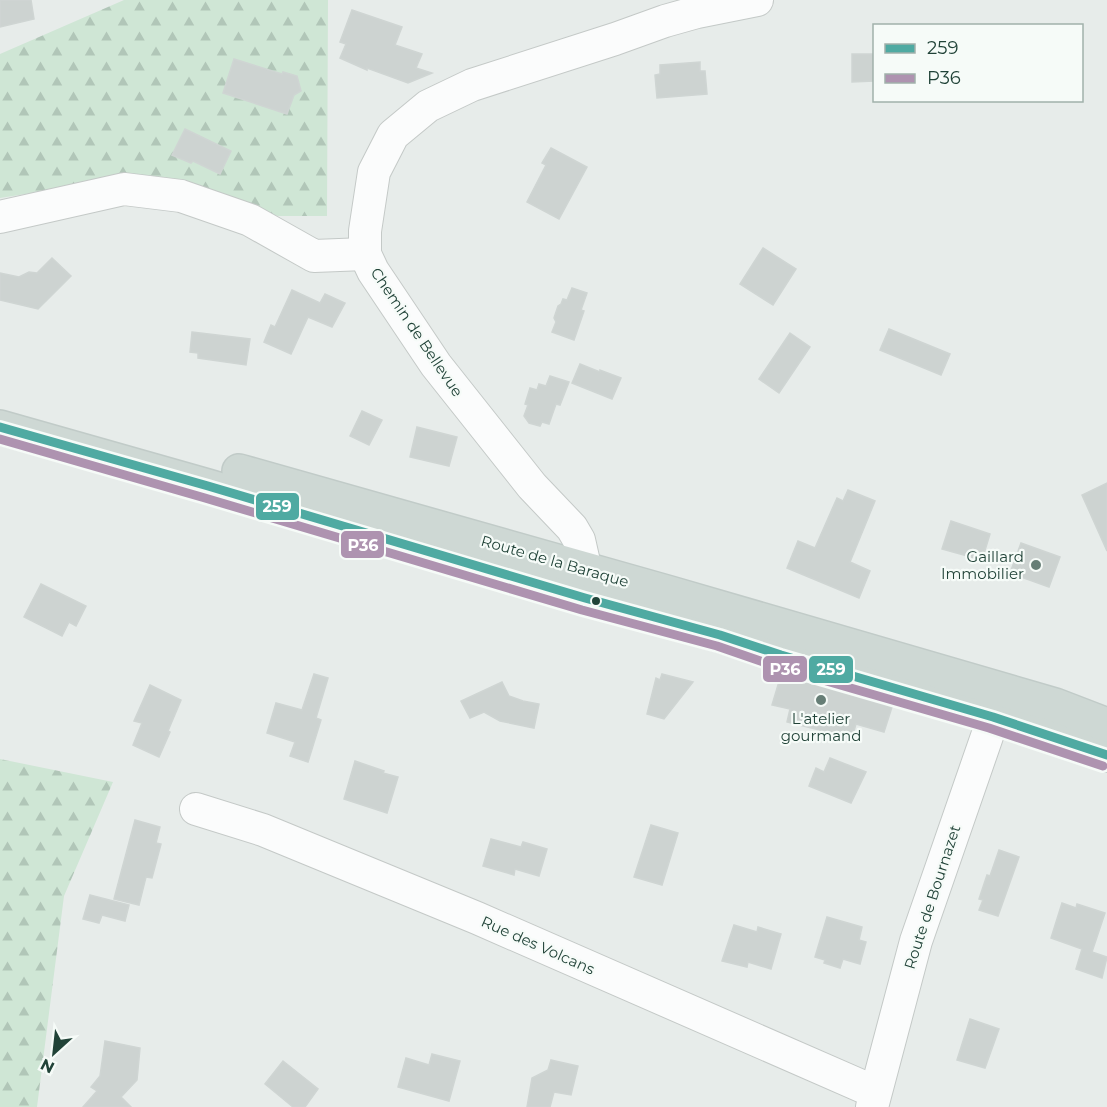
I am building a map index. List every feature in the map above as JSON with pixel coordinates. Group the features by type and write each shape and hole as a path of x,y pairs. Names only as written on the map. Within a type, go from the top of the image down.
{"main road":[{"name":"Route de la Baraque","path":"0,405 586,584 720,635 781,655 998,703 1055,705 1107,725"},
{"name":"Route de la Baraque","path":"0,427 208,486 586,584"},
{"name":"Route de la Baraque","path":"998,703 1107,755"}],"street":[{"name":"Chemin de Bellevue","path":"586,584 579,540 572,528 532,486 436,365 365,254 366,214 374,171 393,135 428,106 472,85 665,21 757,0"},
{"path":"0,217 124,189 181,196 250,220 314,256 365,254"},
{"name":"Route de Bournazet","path":"874,1100 916,940 998,703"},
{"name":"Rue des Volcans","path":"196,809 263,830 477,918 874,1100"}],"green space":[{"path":"124,0 328,0 327,216 278,216 133,177 0,198 0,54"},
{"path":"0,759 113,782 64,896 37,1107 0,1107"}],"building":[{"path":"0,0 31,0 34,19 0,27"},
{"path":"352,10 402,27 395,45 422,54 416,68 432,73 408,83 367,68 367,70 340,58 346,44 340,42"},
{"path":"852,54 873,54 873,81 852,82"},
{"path":"234,59 282,74 283,72 297,76 301,91 294,95 287,114 223,93"},
{"path":"700,62 700,71 705,71 707,94 657,98 655,75 660,74 660,65"},
{"path":"185,129 231,151 220,174 193,161 191,163 172,155"},
{"path":"551,148 587,167 559,219 527,202 546,165 542,163"},
{"path":"763,248 796,269 773,305 740,284"},
{"path":"52,258 71,276 38,309 0,300 0,273 19,277 29,272 37,273"},
{"path":"572,288 587,293 581,310 584,311 574,340 552,332 558,306 563,299 567,300"},
{"path":"292,290 320,303 325,294 345,303 332,327 308,317 291,354 264,342 271,325 275,327"},
{"path":"889,329 950,354 941,375 880,350"},
{"path":"192,332 250,339 246,365 198,358 198,353 190,352"},
{"path":"790,333 810,347 779,393 759,379"},
{"path":"580,364 621,378 612,399 572,383"},
{"path":"550,376 569,382 560,405 556,404 549,424 542,422 540,426 529,423 524,416 530,388 537,390 539,384 546,386"},
{"path":"362,411 382,420 369,445 350,436"},
{"path":"417,427 457,437 449,466 410,457"},
{"path":"1107,483 1107,551 1082,495"},
{"path":"848,490 875,501 850,562 870,571 859,598 787,568 798,541 815,548 837,498 843,501"},
{"path":"951,521 990,534 982,560 942,549"},
{"path":"1021,543 1060,557 1049,587 1010,573"},
{"path":"41,584 86,606 76,626 69,622 62,636 24,617"},
{"path":"314,674 328,678 316,718 321,720 308,762 290,756 295,742 267,733 276,703 302,710"},
{"path":"662,674 693,682 664,719 647,714 656,678 660,680"},
{"path":"781,675 892,707 884,732 856,724 852,738 787,722 790,709 772,705"},
{"path":"502,682 509,696 539,704 534,728 500,721 484,712 470,718 461,701"},
{"path":"150,685 181,700 159,757 133,745 142,723 134,721"},
{"path":"830,758 866,772 851,803 809,786 816,768 824,772"},
{"path":"355,761 398,777 387,813 344,799"},
{"path":"135,820 160,827 156,843 161,844 152,878 146,877 139,905 114,899"},
{"path":"651,825 678,833 662,885 634,877"},
{"path":"491,839 521,847 523,842 547,849 539,876 515,869 514,875 483,866"},
{"path":"999,850 1019,857 998,916 979,910 983,900 979,899"},
{"path":"90,895 129,905 125,921 102,915 99,923 83,919"},
{"path":"1062,903 1076,908 1077,904 1105,913 1092,952 1107,957 1102,978 1076,969 1082,949 1051,938"},
{"path":"827,917 862,927 859,940 866,942 860,964 843,959 840,968 824,963 825,960 815,957"},
{"path":"734,925 757,932 758,927 781,934 771,969 748,962 747,967 722,961"},
{"path":"970,1019 999,1029 985,1068 957,1060"},
{"path":"105,1041 140,1048 137,1080 121,1097 131,1107 83,1107 97,1091 91,1087 100,1076"},
{"path":"432,1054 460,1061 449,1101 398,1087 406,1058 429,1065"},
{"path":"551,1060 578,1066 571,1095 554,1092 550,1107 527,1107 532,1078 548,1070"},
{"path":"283,1061 318,1089 305,1107 293,1107 265,1084"}],"transit line":[{"name":"259","path":"0,427 585,598 720,635 993,717 1107,755"},
{"name":"P36","path":"0,439 582,610 717,646 778,667 989,728 1103,766"}],"place":[{"name":"Gaillard Immobilier","path":"1036,565"},
{"name":"L'atelier gourmand","path":"821,700"}]}
